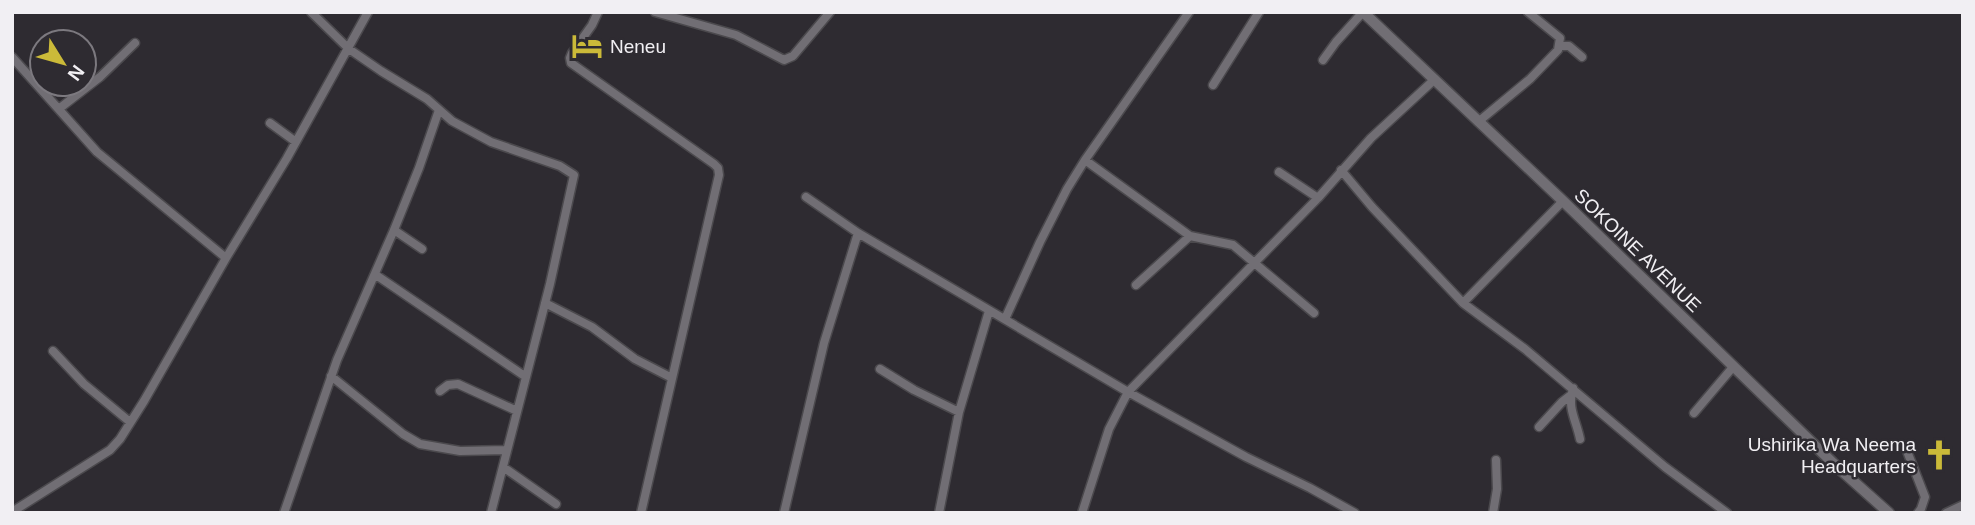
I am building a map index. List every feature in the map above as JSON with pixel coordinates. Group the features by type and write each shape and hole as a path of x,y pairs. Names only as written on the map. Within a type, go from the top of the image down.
{"street":[{"path":"311,12 349,49 427,99 452,121 470,132 560,166 574,175 545,303 491,513"},
{"path":"12,512 110,450 130,422 296,142 368,12"},
{"path":"598,12 572,53 571,64 714,164 718,168 719,176 641,513"},
{"path":"655,12 736,35 784,60 793,56 830,12"},
{"path":"1004,319 1058,204 1085,160 1189,12"},
{"path":"1213,85 1259,12"},
{"path":"1324,60 1363,12"},
{"name":"SOKOINE AVENUE","path":"1363,12 1563,201 1833,463 1889,513"},
{"path":"1478,121 1530,79 1560,46 1560,38 1528,12"},
{"path":"60,108 100,77 135,43"},
{"path":"1560,46 1569,46 1582,57"},
{"path":"12,57 97,152 226,258"},
{"path":"1082,513 1109,429 1128,392 1318,198 1371,138 1435,79"},
{"path":"284,513 331,376 376,275 439,110"},
{"path":"270,122 296,142"},
{"path":"1085,160 1190,236 1233,245 1314,313"},
{"path":"1341,170 1463,303 1493,324 1665,467 1727,513"},
{"path":"1279,172 1318,198"},
{"path":"806,197 858,233 1128,392 1355,513"},
{"path":"1463,303 1563,201"},
{"path":"394,230 422,248"},
{"path":"784,513 824,343 858,233"},
{"path":"1136,285 1190,236"},
{"path":"376,275 526,377"},
{"path":"545,303 592,327 635,359 672,378"},
{"path":"939,513 959,412 989,311"},
{"path":"53,351 84,384 130,422"},
{"path":"1694,414 1733,366"},
{"path":"880,369 914,390 959,412"},
{"path":"331,376 403,434 420,444 460,451 506,450"},
{"path":"440,391 448,385 458,384 517,411"},
{"path":"1538,427 1572,392"},
{"path":"1572,392 1572,413 1580,439"},
{"path":"1905,446 1924,496 1918,513"},
{"path":"1493,513 1497,489 1496,460"},
{"path":"503,467 556,504"},
{"path":"1946,513 1963,505"}],"place":[{"name":"Neneu","path":"587,46"},
{"name":"Ushirika Wa Neema Headquarters","path":"1939,455"}]}
